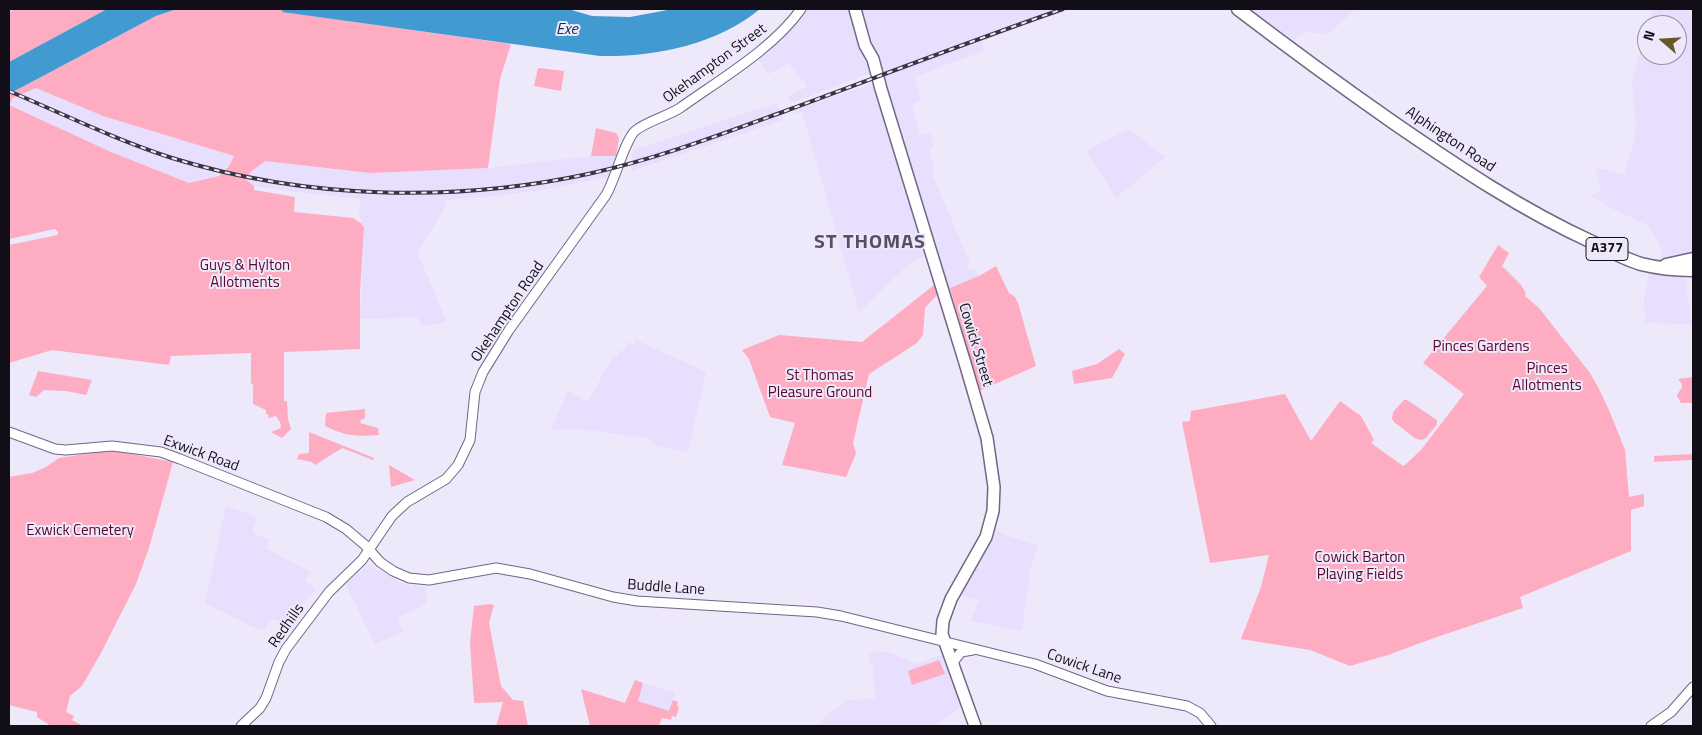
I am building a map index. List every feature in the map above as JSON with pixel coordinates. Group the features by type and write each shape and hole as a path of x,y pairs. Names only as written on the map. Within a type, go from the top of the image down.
{"highway":[{"name":"Alphington Road","path":"1238,9 1378,112 1527,210 1635,262 1693,270"},
{"name":"Alphington Road","path":"1666,265 1693,259"}],"main road":[{"name":"Cowick Street","path":"855,9 865,45 871,54 987,438 994,487 994,505 988,530 949,604 943,621 943,641"},
{"name":"Cowick Street","path":"863,9 872,42 871,54"},
{"path":"943,641 975,726"}],"street":[{"name":"Okehampton Street","path":"623,155 629,140 636,130 680,108 752,56 785,29 801,9"},
{"name":"Okehampton Road","path":"369,549 400,508 446,478 458,465 470,440 475,392 483,372 510,330 606,195 614,181 623,155"},
{"path":"1666,265 1693,252"},
{"name":"Exwick Road","path":"9,432 55,449 66,450 112,446 161,452 317,512 346,529 369,549"},
{"name":"Buddle Lane","path":"369,549 380,562 393,571 412,579 433,579 496,568 530,574 626,600 817,612 876,624 943,641"},
{"name":"Redhills","path":"241,726 263,703 279,662 302,627 329,592 359,564 369,549"},
{"name":"Cowick Lane","path":"943,641 1035,664 1107,691 1187,706 1200,713 1211,726"},
{"path":"954,670 954,661 961,652 976,649"},
{"path":"1651,726 1670,712 1693,687"}],"shaded area":[{"path":"804,9 1071,9 982,41 984,51 914,77 921,101 912,104 920,135 930,133 934,146 929,148 933,162 933,176 970,263 967,264 970,271 975,268 979,276 950,288 945,279 934,285 926,255 911,262 859,312 802,112 795,114 793,109 873,84 870,73 791,103 788,97 808,86 788,63 769,74 755,55"},
{"path":"1251,9 1356,9 1328,34 1304,32 1293,40"},
{"path":"1656,9 1693,9 1693,252 1661,262 1661,248 1649,226 1605,205 1604,202 1591,196 1601,190 1596,170 1604,169 1624,175 1636,128 1632,81 1637,63 1637,65 1687,65 1687,15 1651,15 1652,11"},
{"path":"36,88 103,116 234,156 229,166 219,176 189,183 111,152 9,105 13,98"},
{"path":"777,103 783,120 631,171 633,150"},
{"path":"1128,129 1165,157 1116,198 1086,151"},
{"path":"591,156 616,156 611,176 554,188 506,195 445,200 445,208 417,252 447,322 421,326 417,317 360,319 364,236 364,228 359,215 361,199 254,186 245,180 252,171 265,161 370,173 488,168"},
{"path":"1649,273 1685,273 1691,324 1645,323 1644,300"},
{"path":"636,340 706,372 688,452 658,446 647,438 581,429 551,430 568,391 588,402 613,356 616,357 629,342 634,344"},
{"path":"226,506 257,517 252,533 269,539 267,549 310,572 305,580 316,589 284,622 272,619 264,630 257,629 205,603"},
{"path":"992,528 1008,536 1038,546 1030,569 1022,631 971,621 979,600 959,594"},
{"path":"370,565 401,583 426,586 426,604 397,618 403,632 375,644 345,583"},
{"path":"874,651 888,652 916,664 942,655 961,706 935,726 821,726 820,724 823,719 846,701 875,698 873,666 871,665 869,655"},
{"path":"643,683 675,693 669,712 638,701"}],"green space":[{"path":"15,9 107,9 9,62 9,12"},
{"name":"Guys & Hylton Allotments","path":"177,9 283,9 283,12 511,44 500,79 488,168 370,173 265,161 245,179 254,186 254,190 295,197 294,212 353,218 361,223 364,228 360,292 360,349 284,352 284,401 287,401 288,419 291,429 282,438 271,432 281,428 276,416 268,418 269,415 266,414 266,410 253,404 251,353 171,356 169,365 52,350 9,363 9,245 58,235 58,232 55,229 9,239 9,105 9,94 156,16","holes":["36,88 103,116 234,156 229,166 219,176 189,183 111,152 9,105 13,98"]},
{"path":"538,68 564,71 561,91 534,86"},
{"path":"596,128 616,133 619,138 616,156 591,156"},
{"name":"Cowick Barton Playing Fields","path":"1498,245 1509,253 1502,266 1521,285 1526,293 1525,296 1539,308 1590,373 1609,410 1625,450 1629,497 1644,494 1644,506 1631,510 1631,551 1520,597 1523,608 1388,655 1350,666 1310,650 1241,639 1261,587 1269,555 1210,563 1182,422 1190,421 1191,411 1285,394 1311,441 1340,401 1361,416 1374,440 1371,443 1403,466 1405,465 1421,450 1464,394 1423,363 1487,286 1479,277"},
{"path":"996,266 1009,293 1015,297 1018,303 1036,366 979,391 950,288 979,276"},
{"name":"St Thomas Pleasure Ground","path":"934,285 937,295 925,308 923,335 917,343 869,374 853,443 856,453 846,477 782,465 795,423 770,417 749,359 742,350 779,335 862,342"},
{"path":"1119,349 1125,354 1112,378 1074,384 1072,371 1097,364"},
{"path":"38,371 92,380 86,395 66,391 44,390 36,397 29,395"},
{"path":"1693,377 1693,406 1692,403 1681,403 1677,396 1682,388 1678,379"},
{"path":"1404,400 1407,400 1437,420 1437,424 1426,438 1422,440 1416,439 1392,419 1393,412"},
{"path":"365,409 365,418 360,423 378,428 379,435 351,435 325,426 326,413"},
{"path":"309,432 374,458 373,460 342,448 315,465 312,462 297,459 299,454 309,453"},
{"name":"Exwick Cemetery","path":"112,450 173,462 149,548 136,584 82,686 70,696 66,712 74,716 72,720 83,726 51,726 37,717 37,712 9,705 9,477 32,473 46,467 59,458"},
{"path":"1693,454 1692,460 1654,462 1654,456"},
{"path":"389,465 415,480 391,487"},
{"path":"494,605 489,623 501,686 513,700 523,701 528,726 496,726 503,702 474,703 470,643 474,606"},
{"path":"939,660 945,674 912,685 908,671"},
{"path":"635,680 643,683 638,701 669,711 673,700 678,702 677,706 679,707 676,717 672,716 671,720 662,718 659,726 590,726 581,689 625,703"}],"water":[{"path":"107,9 177,9 156,16 9,94 9,62"},
{"name":"Exe","path":"283,9 568,9 592,16 630,17 673,9 760,9 724,32 705,40 664,51 621,56 600,56 282,12"}],"railway":[{"path":"9,91 130,143 172,158 223,172 274,182 326,189 379,192 485,190 588,174 664,153 739,128 1063,9"}],"district":[{"name":"ST THOMAS","path":"870,243"}],"park label":[{"name":"Pinces Gardens","path":"1481,347"},
{"name":"Pinces Allotments","path":"1547,378"}]}
